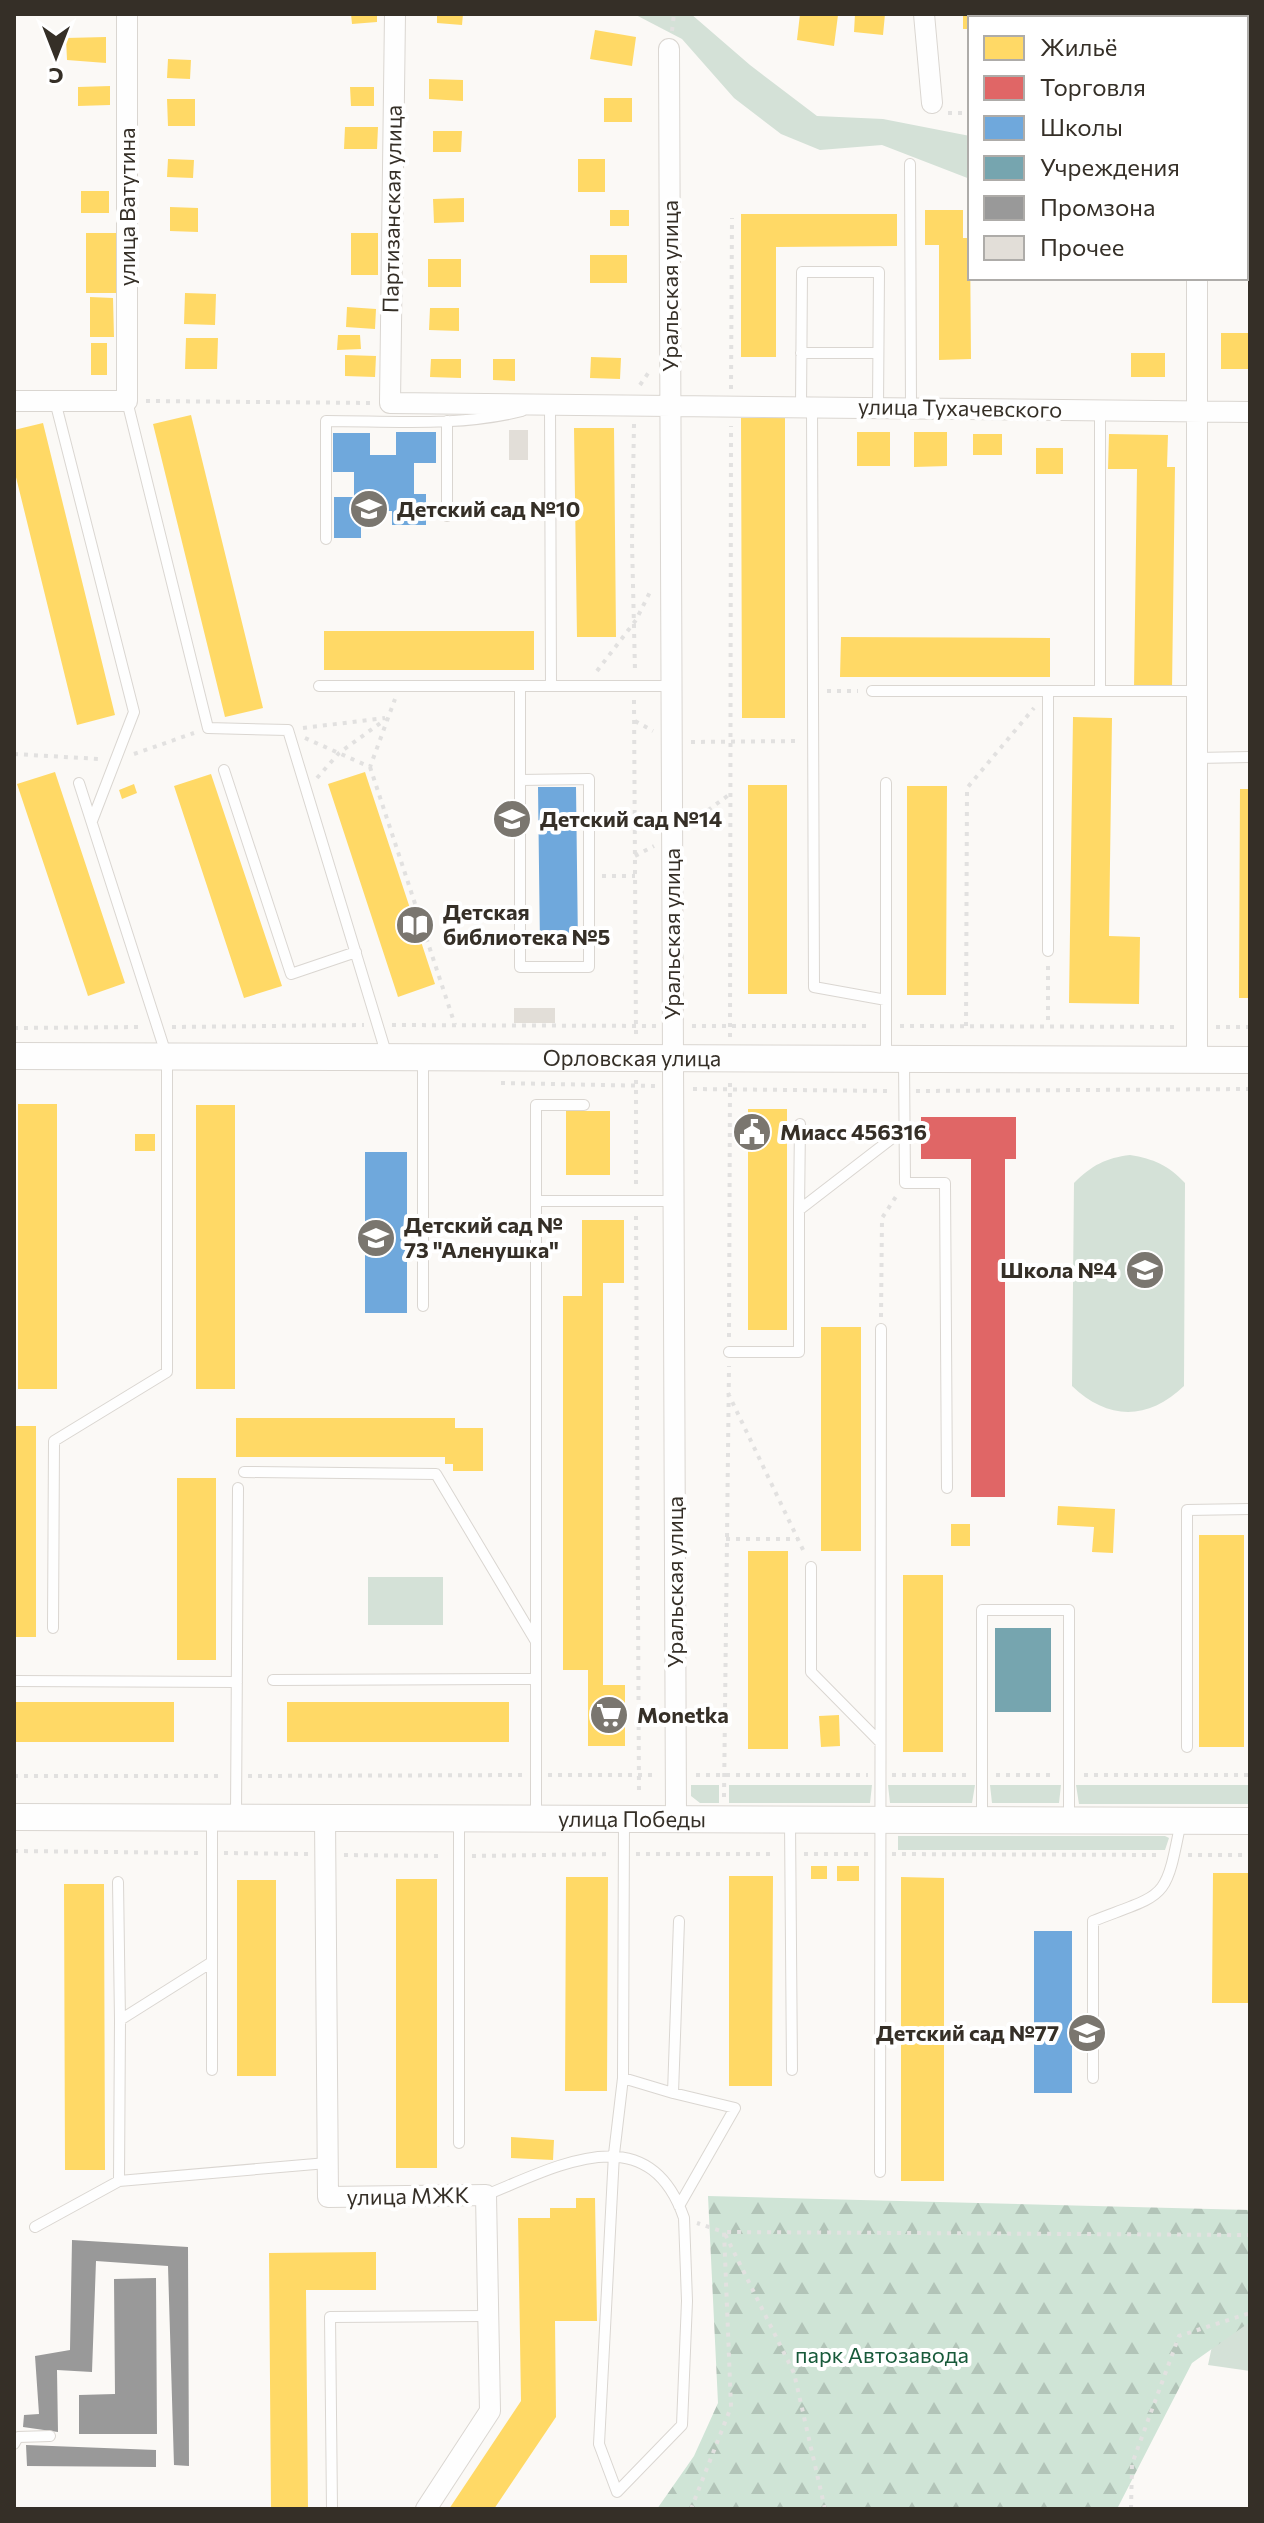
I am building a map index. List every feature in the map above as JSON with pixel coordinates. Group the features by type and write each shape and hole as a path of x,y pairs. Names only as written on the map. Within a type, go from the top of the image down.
{"street":[{"name":"улица Ватутина","path":"127,14 127,401"},
{"name":"Партизанская улица","path":"390,403 395,14"},
{"path":"924,14 932,103"},
{"name":"Уральская улица","path":"669,49 676,1819"},
{"path":"1197,280 1197,1059"},
{"path":"14,401 127,401"},
{"name":"улица Тухачевского","path":"390,403 1250,412"},
{"name":"Орловская улица","path":"14,1056 1250,1060"},
{"name":"улица Победы","path":"14,1817 1250,1821"},
{"name":"улица МЖК","path":"325,1818 328,2197 486,2195 490,2411 426,2509"}],"lane":[{"path":"910,164 911,408"},
{"path":"878,407 879,272 802,272 801,353 806,406 813,741 814,987 886,1000"},
{"path":"801,353 878,353"},
{"path":"55,401 134,712 92,821"},
{"path":"127,401 208,728 288,730 388,1058"},
{"path":"326,539 326,421 493,418 550,405 551,686"},
{"path":"1100,410 1100,691"},
{"path":"447,421 447,516"},
{"path":"319,686 671,686"},
{"path":"520,686 520,780 520,967 589,967 589,779 520,780"},
{"path":"872,691 1197,691"},
{"path":"1048,691 1048,951"},
{"path":"1197,758 1250,757"},
{"path":"224,770 291,974 356,952"},
{"path":"53,1628 54,1441 167,1372 167,1057 79,783"},
{"path":"886,783 886,1026 904,1091 905,1183 945,1183 947,1488"},
{"path":"423,1058 423,1306"},
{"path":"536,1819 536,1105 584,1105"},
{"path":"729,1352 799,1352 800,1124"},
{"path":"799,1210 904,1129"},
{"path":"536,1201 673,1201"},
{"path":"880,2172 881,1329"},
{"path":"244,1472 436,1474 536,1642"},
{"path":"212,2070 212,1962 224,1818 236,1776 238,1488"},
{"path":"1187,1747 1187,1510 1250,1509"},
{"path":"811,1567 811,1672 880,1742"},
{"path":"982,1820 982,1610 1069,1610 1069,1820"},
{"path":"273,1680 536,1679"},
{"path":"14,1681 237,1682"},
{"path":"459,1819 459,2143"},
{"path":"486,2195 574,2160 614,2154 654,2168 679,2206 684,2218 687,2301 682,2425 617,2492 599,2444 614,2154 623,2078 631,1819"},
{"path":"790,1820 792,2070"},
{"path":"1093,2078 1093,1921 1157,1896 1169,1879 1181,1821"},
{"path":"118,1882 119,2181"},
{"path":"673,2093 679,1921"},
{"path":"120,2020 212,1962"},
{"path":"623,2078 735,2108 679,2206"},
{"path":"35,2227 119,2181 327,2163"},
{"path":"332,2509 330,2317 487,2316"},
{"path":"14,2428 50,2436 18,2437 14,2444"}],"path":[{"path":"724,1819 729,1352 732,218"},
{"path":"639,1854 631,1819 639,1775 636,620 632,542 636,389 670,341"},
{"path":"127,401 390,403"},
{"path":"586,686 636,620 671,550"},
{"path":"399,686 370,767 455,1025"},
{"path":"836,691 853,691"},
{"path":"966,1026 967,788 1048,691"},
{"path":"288,730 388,718"},
{"path":"307,790 339,753 388,718"},
{"path":"635,721 672,742 813,741"},
{"path":"288,730 370,767"},
{"path":"589,876 635,876"},
{"path":"1048,951 1048,1026"},
{"path":"14,1028 379,1025 1250,1027"},
{"path":"730,1092 1250,1089"},
{"path":"881,1329 882,1218 905,1183"},
{"path":"727,1390 811,1567"},
{"path":"726,1539 798,1539"},
{"path":"14,1776 1250,1775"},
{"path":"684,2218 724,2232 1250,2235"},
{"path":"691,2509 731,2407 724,2232"},
{"path":"724,2232 794,2373 825,2509"},
{"path":"1131,2509 1132,2464 1179,2336 1250,2313"}],"shaded area":[{"path":"634,14 691,14 750,65 817,116 883,119 968,136 968,178 882,145 820,150 781,134 734,98 682,39"},
{"path":"1130,1155 1160,1164 1185,1183 1184,1386 1156,1406 1128,1412 1099,1405 1072,1386 1074,1183 1100,1163"},
{"path":"368,1577 443,1577 443,1625 368,1625"},
{"path":"691,1785 719,1785 719,1803 700,1803 691,1796"},
{"path":"729,1785 872,1785 870,1803 729,1803"},
{"path":"888,1785 975,1785 972,1803 890,1803"},
{"path":"990,1785 1061,1785 1059,1803 992,1803"},
{"path":"1076,1785 1250,1785 1250,1804 1079,1804"},
{"path":"898,1836 1169,1838 1165,1850 898,1850"},
{"path":"1250,2321 1250,2371 1208,2365 1215,2332"}],"green space":[{"name":"парк Автозавода","path":"708,2196 1250,2210 1250,2322 1192,2363 1117,2509 657,2509 694,2456 718,2403"}],"building: Жильё":[{"path":"351,14 377,14 377,22 352,24"},
{"path":"437,14 463,14 462,25 437,23"},
{"path":"800,14 838,15 834,46 797,40"},
{"path":"855,14 885,14 883,35 854,32"},
{"path":"963,14 996,14 968,16 968,29 963,29"},
{"path":"1189,14 1231,14 1231,16"},
{"path":"595,30 636,37 632,66 590,59"},
{"path":"106,37 106,63 67,60 66,38"},
{"path":"168,59 191,60 190,79 167,78"},
{"path":"429,79 463,80 463,101 429,99"},
{"path":"110,86 110,105 78,106 78,87"},
{"path":"350,87 374,87 374,106 351,106"},
{"path":"604,98 632,98 632,122 604,122"},
{"path":"167,99 195,99 195,126 168,126"},
{"path":"345,127 378,127 377,149 344,149"},
{"path":"433,131 462,131 461,152 433,152"},
{"path":"168,159 194,160 193,178 167,177"},
{"path":"578,159 605,159 605,192 578,192"},
{"path":"81,191 109,191 109,213 81,213"},
{"path":"464,198 464,222 434,223 433,199"},
{"path":"170,207 198,208 198,232 170,231"},
{"path":"610,210 629,210 629,226 610,226"},
{"path":"925,210 963,210 963,238 968,238 970,280 971,359 939,360 939,245 925,245"},
{"path":"741,214 897,214 897,246 776,247 776,357 741,357"},
{"path":"86,233 116,233 116,293 86,293"},
{"path":"351,233 378,233 378,275 351,275"},
{"path":"590,255 627,255 627,283 590,283"},
{"path":"428,259 461,259 461,287 428,287"},
{"path":"185,293 216,294 215,325 184,324"},
{"path":"90,297 113,298 114,337 90,337"},
{"path":"347,307 376,309 375,329 346,327"},
{"path":"430,308 459,308 459,331 429,330"},
{"path":"1221,333 1248,333 1248,369 1221,369"},
{"path":"338,335 360,335 361,349 337,350"},
{"path":"186,338 218,338 217,369 185,369"},
{"path":"91,343 107,343 107,375 91,375"},
{"path":"1131,353 1165,353 1165,377 1131,377"},
{"path":"345,355 376,356 375,377 345,376"},
{"path":"591,357 621,358 620,379 590,378"},
{"path":"431,359 461,359 461,378 430,377"},
{"path":"493,359 515,359 515,381 493,380"},
{"path":"191,415 263,708 225,717 153,424"},
{"path":"741,418 785,418 785,718 742,718"},
{"path":"43,423 115,715 77,725 14,469 14,430"},
{"path":"574,428 614,428 616,637 577,637"},
{"path":"857,432 890,432 890,466 857,466"},
{"path":"914,432 947,432 947,466 914,467"},
{"path":"973,434 1002,434 1002,455 973,455"},
{"path":"1109,434 1168,435 1167,467 1175,467 1172,689 1134,688 1137,469 1108,469"},
{"path":"1036,448 1063,448 1063,474 1036,474"},
{"path":"324,631 534,631 534,670 324,670"},
{"path":"841,637 1050,638 1050,677 840,677"},
{"path":"1073,717 1112,718 1109,936 1140,937 1139,1004 1069,1003"},
{"path":"55,772 125,983 88,996 17,784"},
{"path":"365,772 435,984 398,997 328,784"},
{"path":"211,774 282,986 244,998 174,786"},
{"path":"134,784 137,793 122,799 119,790"},
{"path":"748,785 787,785 787,994 748,994"},
{"path":"907,786 947,786 946,995 907,995"},
{"path":"1240,789 1250,789 1250,998 1239,998"},
{"path":"18,1104 57,1104 57,1389 18,1389"},
{"path":"196,1105 235,1105 235,1389 196,1389"},
{"path":"748,1109 787,1109 787,1330 748,1330"},
{"path":"566,1111 610,1111 610,1175 566,1175"},
{"path":"135,1134 155,1134 155,1151 135,1151"},
{"path":"582,1220 624,1220 624,1283 603,1283 603,1685 625,1685 625,1746 588,1746 588,1670 563,1670 563,1296 582,1296"},
{"path":"821,1327 861,1327 861,1551 821,1551"},
{"path":"236,1418 455,1418 455,1428 483,1428 483,1471 453,1471 453,1464 445,1464 445,1457 236,1457"},
{"path":"14,1426 36,1426 36,1637 14,1637"},
{"path":"177,1478 216,1478 216,1660 177,1660"},
{"path":"1058,1506 1115,1509 1113,1553 1092,1552 1094,1527 1057,1525"},
{"path":"951,1524 970,1524 970,1546 951,1546"},
{"path":"1199,1535 1244,1535 1244,1747 1199,1747"},
{"path":"748,1551 788,1551 788,1749 748,1749"},
{"path":"903,1575 943,1575 943,1752 903,1752"},
{"path":"14,1702 174,1702 174,1742 14,1742"},
{"path":"287,1702 509,1702 509,1742 287,1742"},
{"path":"839,1715 840,1746 821,1747 819,1716"},
{"path":"811,1866 827,1866 827,1879 811,1879"},
{"path":"837,1866 859,1866 859,1881 837,1881"},
{"path":"1213,1873 1250,1873 1250,2003 1212,2003"},
{"path":"729,1876 773,1876 772,2086 729,2086"},
{"path":"566,1877 608,1877 607,2091 565,2091"},
{"path":"901,1877 944,1878 944,2181 901,2181"},
{"path":"396,1879 437,1879 437,2168 396,2168"},
{"path":"237,1880 276,1880 276,2076 237,2076"},
{"path":"64,1884 104,1884 105,2170 65,2170"},
{"path":"511,2137 554,2140 553,2160 511,2158"},
{"path":"576,2198 595,2198 597,2321 555,2321 556,2417 494,2509 449,2509 521,2401 518,2218 550,2218 550,2208 576,2208"},
{"path":"376,2252 376,2290 306,2290 308,2509 271,2509 269,2253"}],"building: Торговля":[{"path":"921,1117 1016,1117 1016,1159 1005,1159 1005,1497 971,1497 971,1159 921,1159"}],"building: Школы":[{"path":"396,432 436,432 436,463 414,463 414,494 426,494 426,525 392,525 392,511 361,511 361,538 334,538 334,497 354,497 354,472 333,472 333,433 370,433 370,455 396,455"},
{"path":"538,787 576,787 578,947 540,947"},
{"path":"365,1152 407,1152 407,1313 365,1313"},
{"path":"1034,1931 1072,1931 1072,2093 1034,2093"}],"building: Учреждения":[{"path":"995,1628 1051,1628 1051,1712 995,1712"}],"building: Промзона":[{"path":"72,2240 188,2247 189,2466 174,2465 168,2266 96,2261 92,2372 57,2370 58,2432 23,2427 24,2415 39,2414 35,2356 70,2350"},
{"path":"156,2278 157,2434 79,2434 79,2395 115,2394 114,2279"},
{"path":"26,2445 156,2450 156,2467 27,2466"}],"building: Прочее":[{"path":"509,430 528,430 528,460 509,460"},
{"path":"514,1008 555,1008 555,1023 514,1023"}],"place":[{"name":"Детский сад №10","path":"369,509"},
{"name":"Детский сад №14","path":"512,819"},
{"name":"Детская библиотека №5","path":"415,925"},
{"name":"Миасс 456316","path":"752,1132"},
{"name":"Детский сад № 73 \"Аленушка\"","path":"376,1238"},
{"name":"Школа №4","path":"1145,1270"},
{"name":"Monetka","path":"609,1715"},
{"name":"Детский сад №77","path":"1087,2033"}]}
